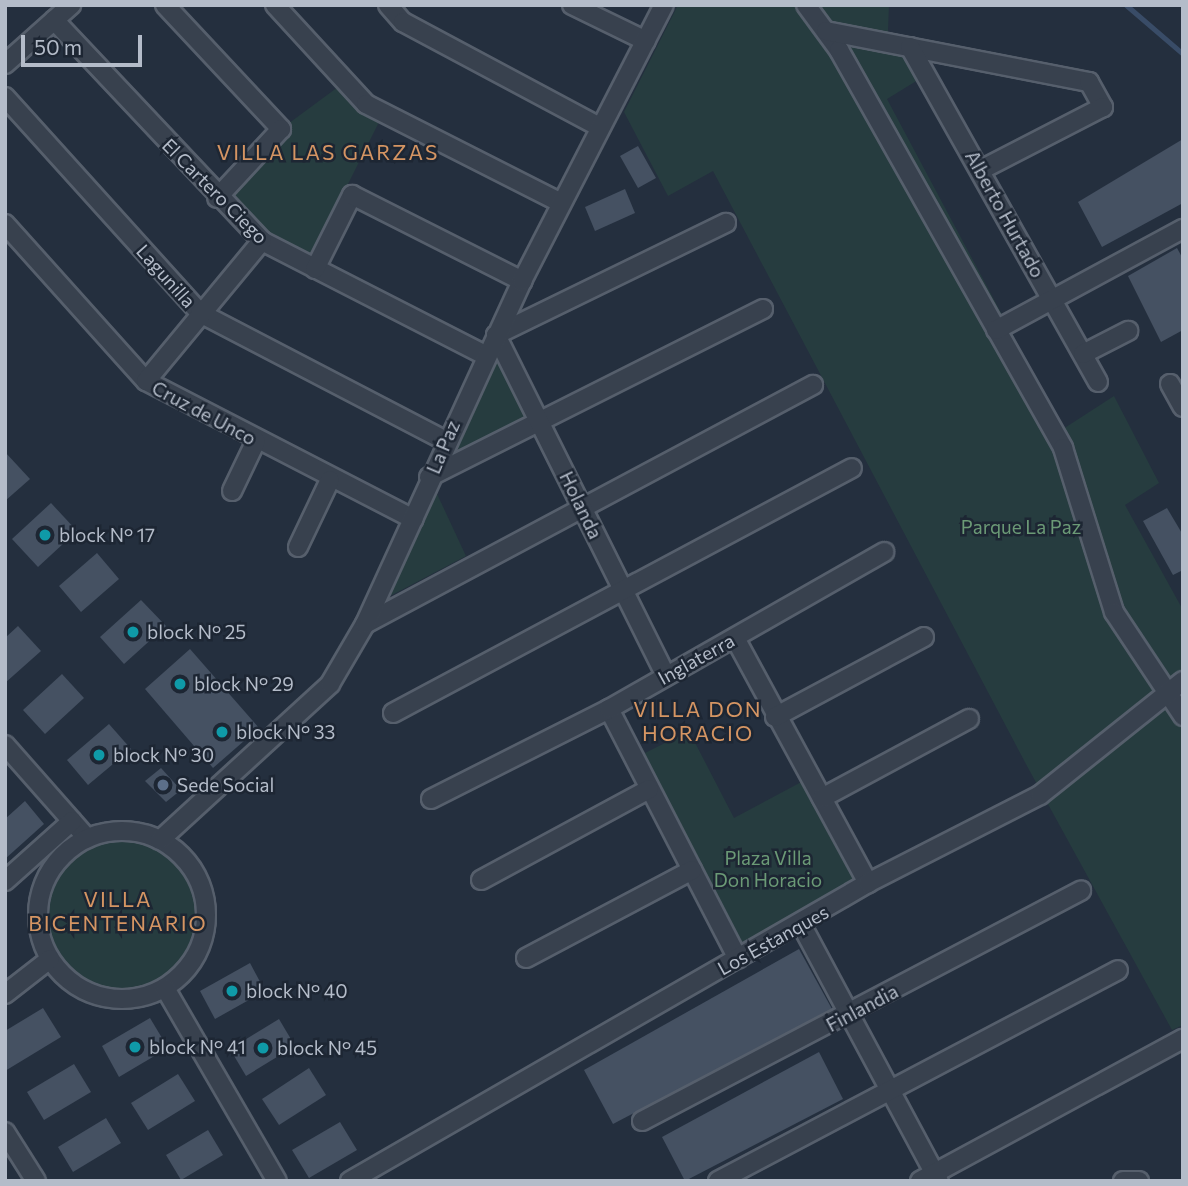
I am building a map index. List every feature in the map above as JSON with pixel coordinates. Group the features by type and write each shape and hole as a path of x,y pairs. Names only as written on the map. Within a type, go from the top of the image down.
{"street":[{"path":"5,64 71,5"},
{"path":"165,5 281,129 217,198"},
{"path":"275,5 366,104 561,203"},
{"path":"388,5 403,22 598,127"},
{"path":"572,5 646,41"},
{"name":"La Paz","path":"160,839 330,684 365,624 413,519 444,440 485,355 598,127 664,5"},
{"path":"806,5 826,31 1063,448 1114,612 1183,716"},
{"name":"El Cartero Ciego","path":"54,20 217,198 262,242 485,355"},
{"path":"826,31 1089,82 1103,107 981,170"},
{"name":"Alberto Hurtado","path":"910,47 1098,382"},
{"name":"Lagunilla","path":"5,97 200,313 444,440"},
{"path":"315,270 352,195 522,281"},
{"path":"496,335 726,223"},
{"name":"Cruz de Unco","path":"5,224 146,381 330,480 413,519"},
{"path":"996,330 1183,229"},
{"path":"146,381 200,313 262,242"},
{"path":"429,477 541,425 763,309"},
{"path":"1083,354 1128,331"},
{"name":"Holanda","path":"496,335 666,676"},
{"path":"1170,384 1182,405"},
{"path":"365,624 581,506 813,385"},
{"path":"232,491 256,441"},
{"path":"393,713 625,592 852,468"},
{"path":"298,547 330,480"},
{"name":"Inglaterra","path":"431,799 608,709 884,552"},
{"path":"775,717 924,637"},
{"path":"735,638 775,717 868,883"},
{"name":"Los Estanques","path":"350,1181 738,959 802,926 868,883 1040,795 1183,681"},
{"path":"608,709 738,959"},
{"path":"822,798 969,719"},
{"path":"5,745 87,838"},
{"path":"481,880 649,789"},
{"path":"5,881 72,821"},
{"path":"124,831 160,839 193,872 206,907 193,961 165,988 120,1000 92,995 50,959 39,929 40,896 49,872 87,838 124,831"},
{"path":"526,958 692,870"},
{"name":"Finlandia","path":"642,1121 852,1014 1081,891"},
{"path":"802,926 891,1090 931,1178 1183,1040"},
{"path":"5,994 50,959"},
{"path":"718,1181 1118,971"},
{"path":"165,988 277,1181"},
{"path":"5,1132 36,1181"},
{"path":"1123,1181 1139,1181"}],"green space":[{"name":"Parque La Paz","path":"678,5 889,5 888,31 918,80 887,99 1063,429 1114,396 1159,483 1125,505 1183,610 1183,1025 1172,1030 1027,766 713,171 668,196 624,112"},
{"path":"338,87 379,122 312,256 267,231 225,195 281,129"},
{"path":"496,345 532,419 436,471"},
{"path":"431,481 466,556 375,604"},
{"name":"Plaza Villa Don Horacio","path":"689,731 734,818 807,779 865,882 740,953 639,756"},
{"path":"121,836 152,842 178,859 195,885 201,916 195,947 178,973 152,990 121,996 90,990 64,973 47,947 41,916 47,885 64,859 90,842"}],"building":[{"path":"1183,139 1183,203 1102,247 1078,202"},
{"path":"638,146 656,178 638,188 620,156"},
{"path":"625,189 635,213 595,231 585,207"},
{"path":"1177,248 1183,259 1183,330 1161,342 1128,276"},
{"path":"5,452 30,479 5,501"},
{"name":"block N° 17","path":"51,503 77,531 38,567 12,539"},
{"path":"1167,508 1183,535 1183,570 1173,575 1143,521"},
{"path":"97,553 119,579 81,612 59,586"},
{"name":"block N° 25","path":"141,600 166,626 124,664 100,637"},
{"path":"18,626 41,651 5,683 5,638"},
{"path":"190,649 259,728 213,768 145,689"},
{"path":"62,674 84,698 45,734 23,710"},
{"name":"block N° 30","path":"109,724 131,749 88,785 67,760"},
{"name":"Sede Social","path":"161,768 181,790 166,802 145,781"},
{"path":"25,801 44,824 5,859 5,819"},
{"path":"799,949 832,1009 613,1124 584,1070"},
{"name":"block N° 40","path":"250,963 265,991 215,1019 200,991"},
{"path":"43,1008 61,1037 5,1071 5,1031"},
{"name":"block N° 41","path":"150,1018 168,1048 119,1077 102,1046"},
{"name":"block N° 45","path":"279,1019 295,1046 246,1076 230,1049"},
{"path":"819,1052 843,1099 685,1181 662,1137"},
{"path":"74,1064 91,1092 44,1120 27,1092"},
{"path":"309,1068 326,1095 279,1125 262,1099"},
{"path":"178,1074 195,1101 148,1130 131,1103"},
{"path":"106,1118 121,1143 73,1172 58,1147"},
{"path":"340,1122 357,1150 309,1178 292,1150"},
{"path":"208,1130 223,1155 181,1180 166,1155"}],"waterway":[{"path":"1126,5 1183,54"}],"place":[{"name":"block N° 17","path":"45,535"},
{"name":"block N° 25","path":"133,632"},
{"name":"block N° 29","path":"180,684"},
{"name":"block N° 33","path":"222,732"},
{"name":"block N° 30","path":"99,755"},
{"name":"Sede Social","path":"163,785"},
{"name":"block N° 40","path":"232,991"},
{"name":"block N° 41","path":"135,1047"},
{"name":"block N° 45","path":"263,1048"}],"district":[{"name":"VILLA LAS GARZAS","path":"328,152"},
{"name":"VILLA DON HORACIO","path":"698,721"},
{"name":"VILLA BICENTENARIO","path":"118,911"}]}
